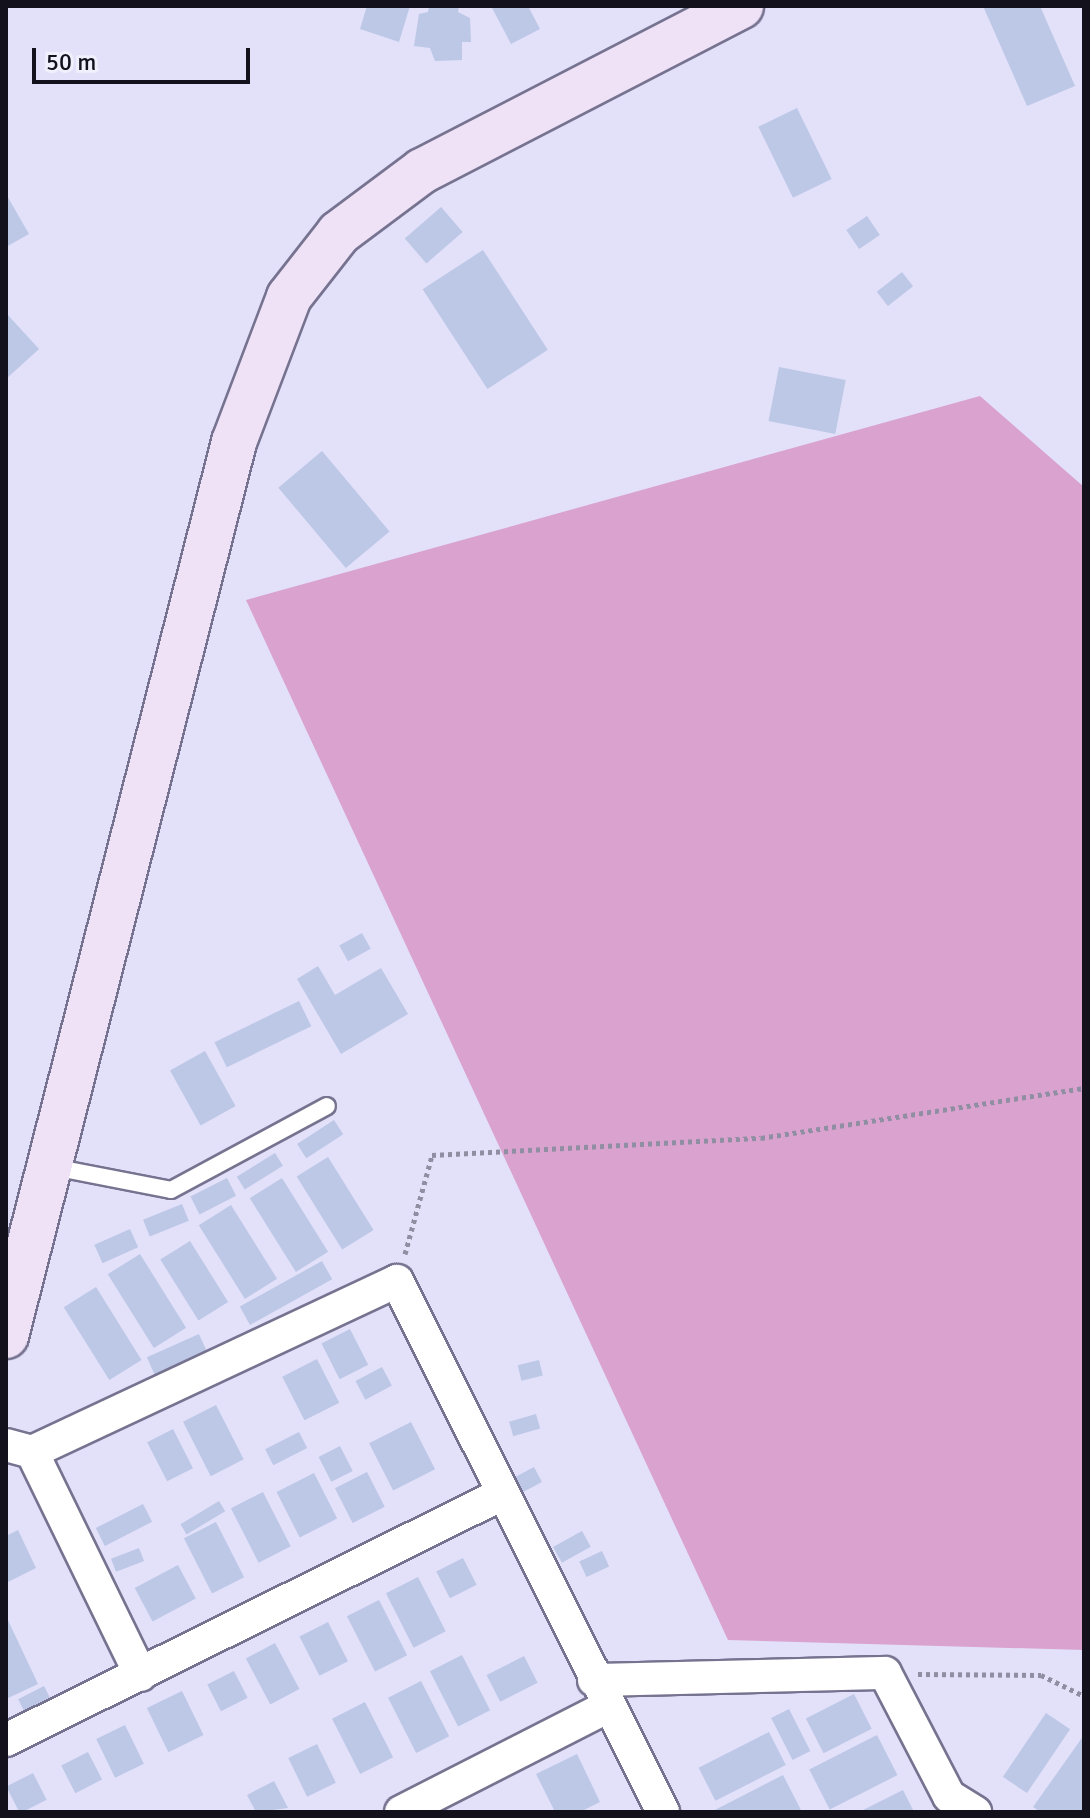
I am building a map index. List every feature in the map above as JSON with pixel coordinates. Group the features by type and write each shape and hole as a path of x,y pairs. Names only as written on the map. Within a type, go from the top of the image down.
{"street":[{"path":"6,1336 52,1167 234,442 289,297 339,233 422,171 741,6"},
{"path":"141,1675 19,1449 397,1281 600,1694 663,1812"},
{"path":"6,1740 502,1494"},
{"path":"401,1812 600,1694 885,1673 949,1796 975,1812"}],"lane":[{"path":"52,1167 171,1190 327,1106"}],"path":[{"path":"397,1281 432,1155 761,1138 1084,1088"},
{"path":"885,1673 1041,1675 1084,1696"}],"shaded area":[{"path":"980,396 1084,487 1084,1650 728,1640 246,600"}],"building":[{"path":"367,6 410,6 399,42 360,29"},
{"path":"429,6 459,6 458,12 470,18 471,42 462,42 462,60 435,61 430,48 414,46 419,14 428,12"},
{"path":"491,6 528,6 540,29 511,44"},
{"path":"983,6 1040,6 1075,86 1027,106"},
{"path":"797,108 832,179 793,198 758,127"},
{"path":"6,194 29,234 6,247"},
{"path":"441,207 463,232 426,263 405,238"},
{"path":"867,216 880,235 859,249 846,230"},
{"path":"483,250 548,350 487,389 423,289"},
{"path":"902,272 913,286 888,306 877,292"},
{"path":"6,313 39,349 6,379"},
{"path":"779,367 846,380 835,434 769,421"},
{"path":"322,451 389,531 346,568 278,488"},
{"path":"362,933 371,949 348,961 339,946"},
{"path":"318,966 335,995 381,968 408,1014 341,1054 297,979"},
{"path":"299,1001 311,1026 227,1067 215,1042"},
{"path":"205,1051 236,1106 201,1125 170,1070"},
{"path":"334,1120 343,1134 306,1158 297,1144"},
{"path":"275,1153 283,1166 245,1190 237,1177"},
{"path":"328,1157 374,1230 342,1250 297,1177"},
{"path":"227,1178 236,1196 200,1214 190,1197"},
{"path":"282,1178 328,1252 296,1272 250,1198"},
{"path":"182,1204 189,1221 150,1236 143,1220"},
{"path":"231,1205 277,1279 245,1299 199,1225"},
{"path":"130,1229 138,1247 103,1263 94,1245"},
{"path":"190,1241 228,1302 198,1321 160,1260"},
{"path":"140,1254 186,1328 154,1348 108,1274"},
{"path":"322,1261 332,1279 250,1325 240,1307"},
{"path":"96,1287 142,1360 109,1380 64,1307"},
{"path":"350,1329 368,1365 340,1379 321,1344"},
{"path":"199,1334 207,1352 155,1375 147,1357"},
{"path":"317,1359 339,1403 304,1420 282,1377"},
{"path":"539,1360 543,1376 522,1381 518,1365"},
{"path":"382,1367 392,1386 365,1400 356,1381"},
{"path":"216,1405 244,1459 211,1476 183,1422"},
{"path":"536,1414 540,1428 513,1436 509,1422"},
{"path":"411,1422 435,1469 393,1491 369,1443"},
{"path":"173,1429 193,1468 167,1481 147,1442"},
{"path":"299,1432 307,1448 273,1465 265,1449"},
{"path":"340,1446 353,1471 331,1482 319,1457"},
{"path":"534,1467 542,1482 519,1494 511,1479"},
{"path":"367,1472 385,1507 353,1523 335,1488"},
{"path":"314,1473 337,1518 300,1538 277,1492"},
{"path":"263,1492 291,1546 259,1563 231,1508"},
{"path":"219,1501 225,1511 187,1534 180,1524"},
{"path":"143,1504 152,1522 105,1546 96,1528"},
{"path":"216,1522 244,1577 212,1594 184,1538"},
{"path":"18,1530 36,1568 6,1583 6,1536"},
{"path":"582,1531 591,1547 562,1563 553,1547"},
{"path":"139,1548 144,1561 116,1572 111,1559"},
{"path":"602,1551 609,1566 587,1577 579,1562"},
{"path":"463,1558 477,1585 450,1598 436,1572"},
{"path":"178,1565 196,1599 153,1622 135,1588"},
{"path":"418,1577 446,1631 414,1648 386,1593"},
{"path":"379,1600 407,1655 375,1672 347,1616"},
{"path":"6,1616 38,1684 6,1699"},
{"path":"328,1622 348,1661 319,1676 299,1637"},
{"path":"275,1643 299,1689 270,1704 246,1658"},
{"path":"462,1655 490,1710 458,1727 430,1671"},
{"path":"524,1656 538,1683 500,1702 487,1675"},
{"path":"234,1671 248,1698 221,1711 207,1685"},
{"path":"421,1681 449,1736 416,1753 388,1698"},
{"path":"44,1686 50,1698 24,1711 18,1699"},
{"path":"182,1691 203,1735 168,1752 147,1708"},
{"path":"854,1694 872,1729 824,1753 806,1719"},
{"path":"365,1702 393,1757 360,1774 332,1719"},
{"path":"789,1709 810,1751 793,1760 771,1718"},
{"path":"1046,1713 1070,1729 1027,1793 1003,1777"},
{"path":"125,1725 144,1764 115,1778 96,1739"},
{"path":"769,1732 786,1765 715,1801 699,1768"},
{"path":"877,1735 897,1775 830,1810 809,1770"},
{"path":"1084,1735 1084,1812 1041,1812 1033,1807"},
{"path":"317,1744 336,1783 307,1797 288,1758"},
{"path":"88,1752 102,1780 75,1793 61,1766"},
{"path":"577,1754 600,1802 580,1812 555,1812 536,1774"},
{"path":"33,1773 47,1800 19,1812 6,1787"},
{"path":"783,1775 802,1812 711,1812"},
{"path":"274,1781 288,1808 256,1812 247,1795"},
{"path":"903,1790 914,1812 859,1812"}]}
